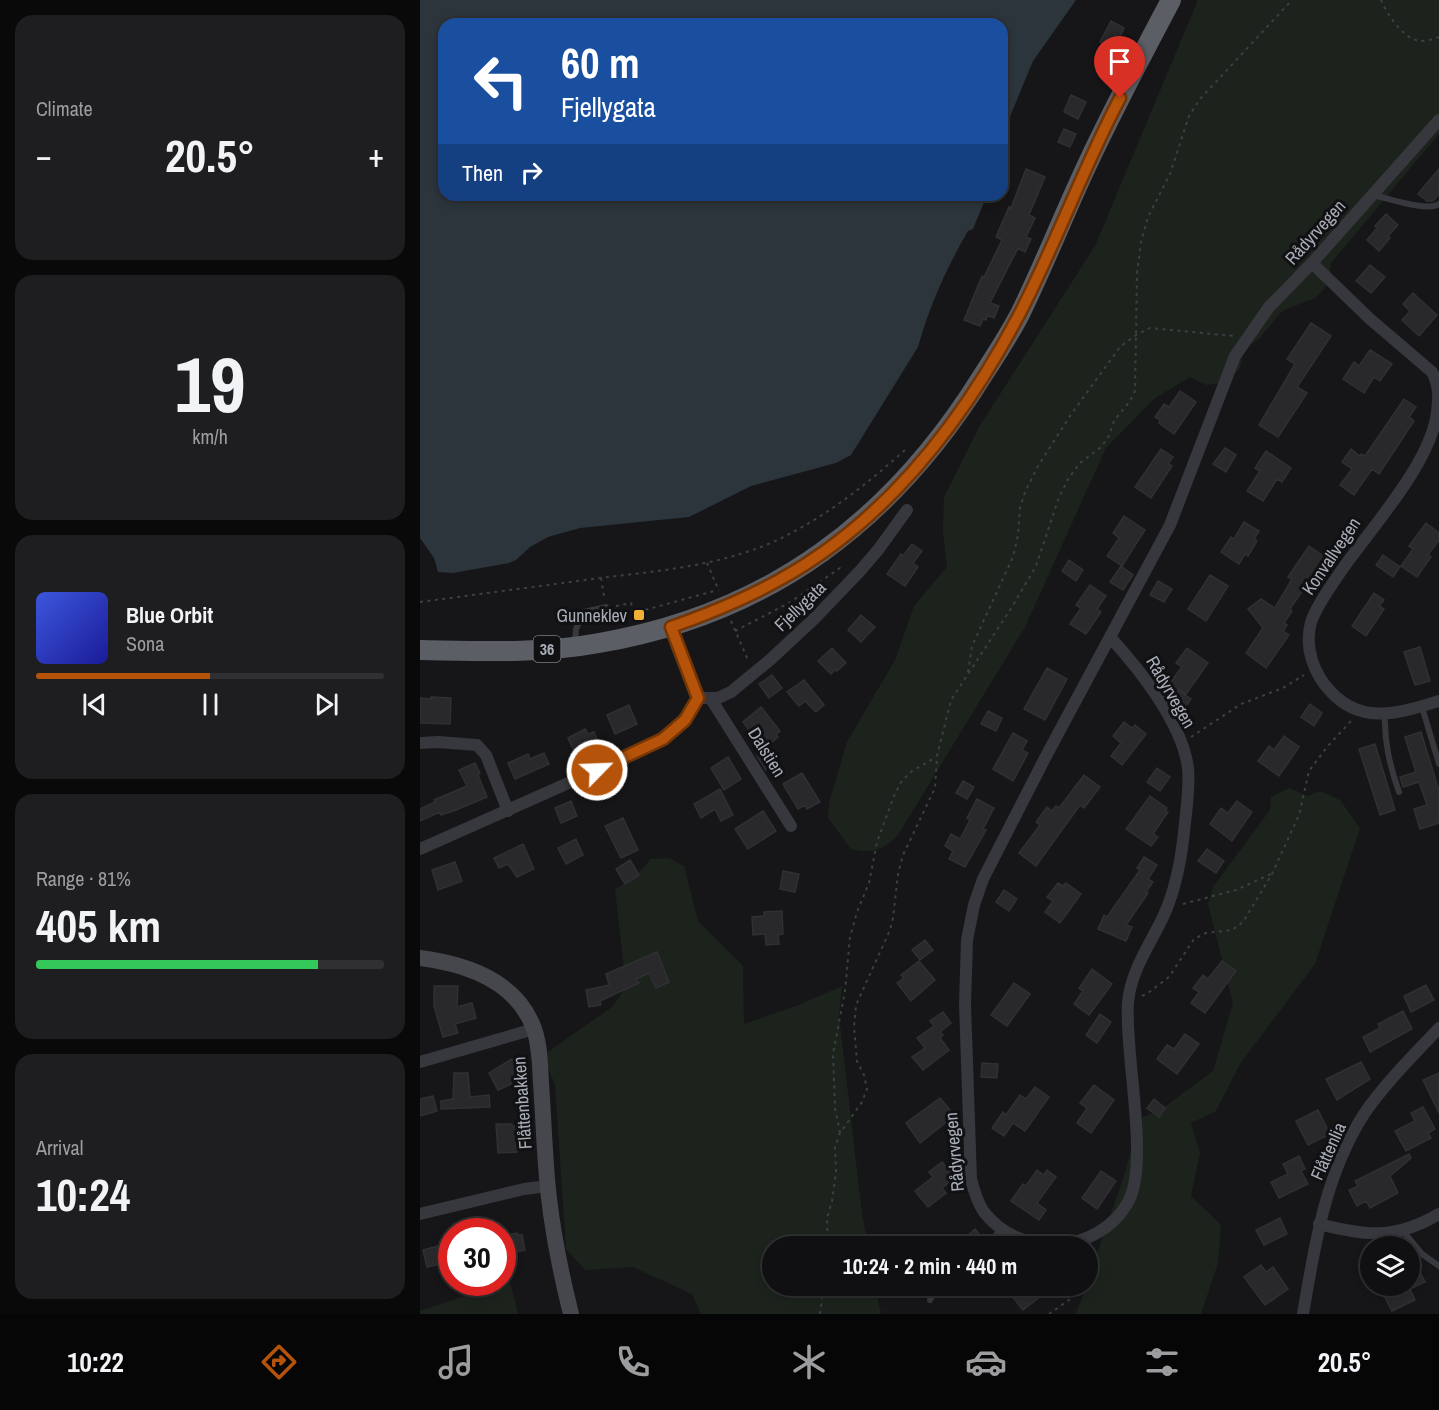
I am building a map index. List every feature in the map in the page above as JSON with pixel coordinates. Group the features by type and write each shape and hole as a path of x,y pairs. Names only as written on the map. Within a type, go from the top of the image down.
{"highway":[{"name":"36","path":"420,650 490,651 574,647 671,627 725,607 756,592 817,557 870,515 899,487 939,440 979,382 1019,315 1110,117 1171,0"}],"main road":[{"name":"Flåttenbakken","path":"420,958 445,961 496,982 522,1008 534,1029 539,1058 548,1186 562,1275 571,1314"}],"street":[{"name":"Rådyrvegen","path":"1110,637 1131,660 1157,699 1173,726 1188,768 1189,790 1179,875 1134,976 1128,1001 1128,1045 1137,1159 1136,1180 1128,1203 1114,1223 1082,1242 1037,1244 1020,1239 1002,1229 985,1213 975,1197 971,1179 965,1004 967,940 974,905 983,879 1045,758 1170,525 1235,356 1269,307 1312,263 1439,120"},
{"name":"Konvallvegen","path":"1312,263 1370,319 1435,369 1438,382 1437,424 1426,451 1348,560 1317,609 1311,623 1309,637 1314,669 1334,695 1347,705 1361,710 1385,714 1399,713 1439,701"},
{"name":"Fjellygata","path":"698,698 718,698 731,692 754,674 814,619 853,578 878,550 907,510"},
{"path":"420,849 663,739 685,720 698,698 671,627"},
{"name":"Dalstien","path":"711,699 791,826"},
{"path":"420,743 477,745 486,755 508,811"},
{"name":"Flåttenlia","path":"1303,1314 1319,1224 1345,1149 1365,1113 1397,1073 1439,1028"},
{"path":"420,1062 534,1029"},
{"path":"420,1215 524,1189 548,1186"},
{"path":"1319,1224 1366,1233 1403,1231 1420,1225 1439,1214"}],"lane":[{"path":"1373,195 1422,206 1435,207 1439,204"},
{"path":"574,647 576,629 584,612 606,607"},
{"path":"1422,706 1439,765"},
{"path":"1385,714 1384,730 1389,761 1399,792"},
{"path":"995,1236 1002,1229"},
{"path":"1403,1231 1422,1254 1439,1266"},
{"path":"930,1300 933,1296"}],"path":[{"path":"828,1236 827,1218 836,1172 835,1147 840,1133 862,1102 867,1089 864,1075 857,1061 854,1027 856,1005 890,930 903,855 935,788 937,756 951,700 1036,566 1058,500 1068,479 1080,464 1101,447 1109,436 1114,421 1135,391 1137,273 1140,242 1148,217 1170,174 1189,116 1208,91 1292,0"},
{"path":"1381,0 1401,29 1411,38 1420,41 1439,38"},
{"path":"968,674 972,646 1013,557 1018,535 1020,508 1029,483 1072,413 1120,347 1150,328 1247,337"},
{"path":"420,602 707,563 744,553 771,543 819,518 845,500 913,443"},
{"path":"735,631 789,603 840,568 853,578"},
{"path":"602,578 606,607 631,603 634,614 718,590"},
{"path":"1180,744 1241,704 1283,688 1314,669"},
{"path":"1128,1001 1148,993 1169,977 1194,939 1206,933 1232,930 1244,922 1272,874 1299,815 1309,771 1361,710"},
{"path":"840,1133 835,1108 833,1054 845,991 850,937 869,883 877,842 894,796 901,782 912,771 937,756"},
{"path":"1169,901 1178,906 1236,890 1272,874"},
{"path":"820,1314 823,1296"},
{"path":"1049,1314 1071,1296"}],"shaded area":[{"path":"420,0 1076,0 1033,61 1008,124 1008,18 438,18 438,201 985,201 973,229 968,231 939,288 918,347 851,455 836,463 751,486 689,517 580,528 548,537 509,563 453,573 438,572 434,558 420,538"},
{"path":"1198,0 1439,0 1439,134 1331,263 1330,277 1324,289 1315,298 1282,311 1259,339 1244,348 1240,368 1231,378 1206,385 1190,377 1155,398 1106,448 1025,627 898,835 888,844 871,851 851,849 828,818 829,803 847,742 895,660 914,606 947,567 943,531 944,497 979,427 1095,246"},
{"path":"1289,788 1307,796 1320,791 1340,800 1360,828 1315,964 1240,1064 1216,1111 1191,1123 1200,1153 1191,1196 1221,1225 1218,1263 1201,1314 1076,1314 1082,1296 1098,1296 1098,1251 1123,1179 1140,1118 1159,1111 1213,1071 1233,1003 1208,904 1213,887 1270,810 1271,797"},
{"path":"669,858 684,866 698,921 743,966 744,1024 796,1006 842,986 839,1016 866,1236 762,1236 762,1296 877,1296 881,1314 701,1314 692,1294 633,1267 585,1270 566,1249 555,1084 542,1056 612,1007 626,987 615,890 639,872 651,859"},
{"path":"465,1296 514,1296 518,1314 420,1314 420,1311"}],"building":[{"path":"1111,21 1124,28 1114,49 1100,42"},
{"path":"1071,95 1086,102 1078,119 1064,112"},
{"path":"1064,129 1076,134 1070,147 1058,142"},
{"path":"1026,169 1045,177 1029,215 1035,218 1026,237 1031,239 1025,252 1018,248 990,303 999,306 994,318 987,315 986,320 983,319 980,326 964,320 982,276 984,277 1002,240 996,237 1009,207 1011,208"},
{"path":"1439,169 1439,194 1433,201 1427,201 1418,194"},
{"path":"1386,214 1398,225 1379,251 1367,240 1377,228 1375,226"},
{"path":"1370,265 1385,277 1371,293 1356,281"},
{"path":"1413,293 1437,315 1419,336 1402,320 1410,311 1403,304"},
{"path":"1311,323 1331,336 1297,387 1307,393 1278,437 1259,425 1295,364 1287,359"},
{"path":"1370,350 1392,364 1380,381 1374,377 1364,393 1343,379 1354,362 1359,366"},
{"path":"1180,391 1196,402 1174,434 1159,423 1160,420 1155,417 1164,404 1169,407"},
{"path":"1404,399 1416,407 1409,417 1414,421 1379,474 1372,469 1354,495 1340,485 1352,469 1342,462 1351,449 1360,456 1361,454 1365,456"},
{"path":"1225,448 1236,455 1226,472 1213,464"},
{"path":"1161,449 1173,457 1168,464 1172,466 1151,498 1135,487"},
{"path":"1266,451 1291,468 1282,482 1277,479 1263,501 1247,491 1260,471 1255,468"},
{"path":"1124,516 1145,530 1122,566 1107,556 1119,538 1113,533"},
{"path":"1244,522 1259,531 1254,539 1257,541 1248,556 1245,554 1239,564 1221,552 1231,537 1234,539"},
{"path":"1426,523 1439,533 1439,540 1428,555 1431,557 1417,577 1401,566 1413,549 1409,546"},
{"path":"912,544 922,551 913,563 918,567 905,586 887,574 901,554 903,556"},
{"path":"1309,546 1325,557 1290,609 1292,611 1284,623 1287,625 1283,631 1289,635 1266,668 1246,653 1263,628 1248,609 1261,599 1275,608 1292,579 1288,577"},
{"path":"1383,555 1400,567 1393,577 1376,565"},
{"path":"1069,560 1083,570 1076,581 1062,571"},
{"path":"1121,566 1133,575 1123,590 1110,582"},
{"path":"1210,575 1228,586 1206,621 1188,609"},
{"path":"1158,581 1172,589 1164,602 1150,595"},
{"path":"1090,585 1106,596 1097,609 1101,612 1086,634 1070,624 1081,608 1076,605"},
{"path":"1374,593 1384,600 1379,606 1384,609 1366,636 1352,626"},
{"path":"861,615 875,627 861,642 848,630"},
{"path":"1420,647 1430,681 1415,685 1404,652"},
{"path":"832,648 846,663 831,674 818,661"},
{"path":"1187,648 1208,663 1186,694 1170,683 1182,667 1176,663"},
{"path":"1047,668 1067,679 1045,720 1024,709"},
{"path":"772,675 782,688 769,698 759,684"},
{"path":"804,680 824,705 816,712 805,701 799,706 787,692"},
{"path":"1177,690 1191,699 1181,713 1170,701"},
{"path":"431,697 451,698 450,724 420,723 420,698 431,699"},
{"path":"1310,704 1322,713 1314,726 1301,717"},
{"path":"629,705 637,724 615,734 607,715"},
{"path":"761,707 780,731 776,734 778,737 763,750 743,722"},
{"path":"988,711 1002,718 996,731 981,724"},
{"path":"1124,722 1132,728 1135,725 1146,734 1122,765 1111,756 1121,743 1113,736"},
{"path":"585,729 588,734 594,732 600,746 576,756 568,738"},
{"path":"1421,732 1439,791 1439,823 1420,829 1414,809 1427,805 1419,782 1403,787 1400,777 1416,772 1405,737"},
{"path":"1013,733 1027,741 1022,750 1028,753 1013,781 993,769"},
{"path":"1284,736 1299,747 1279,776 1258,761 1269,746 1274,750"},
{"path":"1375,744 1395,810 1380,815 1359,749"},
{"path":"769,749 777,763 766,770 757,756"},
{"path":"544,753 549,764 515,779 508,763 528,754 530,759"},
{"path":"728,757 741,779 724,790 711,768"},
{"path":"475,763 487,797 420,821 420,809 435,802 434,800 467,786 459,770"},
{"path":"1157,768 1170,777 1160,791 1147,782"},
{"path":"802,773 820,802 807,809 805,805 798,809 783,784"},
{"path":"1084,775 1100,787 1084,808 1080,805 1036,866 1019,853 1040,825 1036,822 1047,807 1052,811 1056,806 1059,808"},
{"path":"963,781 974,787 967,799 956,793"},
{"path":"720,789 733,815 721,821 715,809 701,818 694,804"},
{"path":"1150,796 1167,808 1165,810 1168,812 1153,834 1158,837 1151,846 1126,829"},
{"path":"977,799 994,808 983,829 986,830 965,867 949,859 953,851 945,846 951,834 960,839"},
{"path":"571,801 577,816 561,823 555,808"},
{"path":"1237,801 1252,812 1232,841 1210,824 1221,808 1228,813"},
{"path":"763,811 776,831 748,849 735,829"},
{"path":"623,818 638,850 621,858 605,826"},
{"path":"576,839 583,855 566,864 558,848"},
{"path":"523,844 534,869 517,877 508,864 499,868 494,858"},
{"path":"1207,849 1224,861 1216,873 1198,861"},
{"path":"1144,857 1157,865 1148,879 1153,882 1146,892 1148,893 1126,925 1132,927 1126,941 1098,929 1104,915 1107,917 1140,870 1137,868"},
{"path":"630,860 639,875 625,884 616,869"},
{"path":"455,862 462,881 438,890 432,870"},
{"path":"783,871 799,874 795,892 780,889"},
{"path":"1058,883 1063,886 1066,883 1081,894 1060,923 1045,912 1053,901 1047,897"},
{"path":"1004,890 1017,899 1009,911 996,902"},
{"path":"782,911 783,934 778,935 779,944 766,945 765,934 753,935 752,917 764,916 764,912"},
{"path":"925,940 933,950 920,960 912,950"},
{"path":"657,952 669,982 656,988 649,973 636,979 639,983 600,1001 601,1005 589,1007 586,990 609,985 606,974"},
{"path":"919,961 935,980 911,1001 897,983 904,978 901,975"},
{"path":"1222,961 1236,971 1205,1013 1191,1003 1199,992 1193,988 1203,975 1208,979"},
{"path":"1092,969 1112,984 1089,1015 1074,1004 1083,991 1079,988"},
{"path":"1014,983 1030,994 1007,1026 991,1015"},
{"path":"1426,985 1434,1000 1411,1012 1404,996"},
{"path":"434,986 458,986 457,1007 472,1003 476,1018 455,1024 458,1033 443,1037 434,1006"},
{"path":"1403,1011 1412,1029 1370,1052 1363,1037 1380,1028 1378,1024"},
{"path":"943,1012 951,1023 940,1032 943,1035 940,1038 949,1050 923,1070 912,1057 925,1048 917,1038 934,1026 930,1021"},
{"path":"1100,1014 1111,1022 1097,1043 1086,1035"},
{"path":"1185,1034 1199,1044 1177,1074 1157,1059 1167,1045 1174,1049"},
{"path":"512,1059 523,1079 498,1090 489,1073"},
{"path":"1361,1062 1370,1079 1337,1100 1326,1079"},
{"path":"982,1063 998,1064 997,1078 981,1077"},
{"path":"454,1073 468,1073 470,1097 489,1095 490,1107 441,1109 441,1101 453,1099"},
{"path":"1439,1073 1439,1113 1423,1080"},
{"path":"1094,1085 1114,1100 1091,1133 1077,1123 1087,1108 1080,1103"},
{"path":"1035,1087 1049,1097 1025,1131 1013,1123 1004,1136 992,1128 1003,1112 1006,1115 1020,1095 1026,1099"},
{"path":"433,1096 437,1111 420,1116 420,1099"},
{"path":"940,1098 950,1110 944,1115 949,1120 920,1143 906,1123"},
{"path":"1154,1099 1165,1108 1159,1117 1147,1108"},
{"path":"1423,1107 1435,1129 1428,1133 1431,1138 1406,1151 1395,1131 1415,1121 1411,1113"},
{"path":"1318,1110 1330,1134 1308,1145 1296,1121"},
{"path":"496,1124 515,1126 517,1152 498,1153"},
{"path":"1409,1154 1411,1158 1390,1176 1398,1193 1370,1208 1366,1201 1357,1206 1349,1190 1358,1186 1355,1181"},
{"path":"1299,1156 1305,1169 1301,1171 1308,1184 1279,1198 1271,1182 1288,1174 1283,1164"},
{"path":"942,1162 950,1172 948,1174 952,1180 942,1188 946,1193 928,1207 915,1191 933,1177 929,1172"},
{"path":"1037,1170 1044,1175 1047,1170 1056,1177 1037,1203 1046,1210 1039,1220 1011,1201 1023,1184 1026,1186"},
{"path":"1101,1171 1116,1181 1097,1209 1082,1198"},
{"path":"1280,1218 1287,1234 1264,1245 1256,1230"},
{"path":"975,1229 981,1236 967,1236"},
{"path":"516,1233 522,1235 525,1250 516,1252"},
{"path":"438,1246 438,1264 427,1267 423,1250"},
{"path":"1261,1265 1266,1272 1273,1267 1288,1289 1265,1305 1244,1277"},
{"path":"1420,1272 1425,1282 1420,1284"},
{"path":"1012,1296 1041,1296 1023,1310"},
{"path":"1384,1296 1413,1296 1415,1300 1392,1311"}],"place":[{"name":"Gunneklev","path":"639,615"}],"route":[{"path":"597,770 663,739 685,720 698,698 671,627 725,607 780,580 834,545 856,528 899,487 939,440 979,382 1019,315 1120,98"}]}
